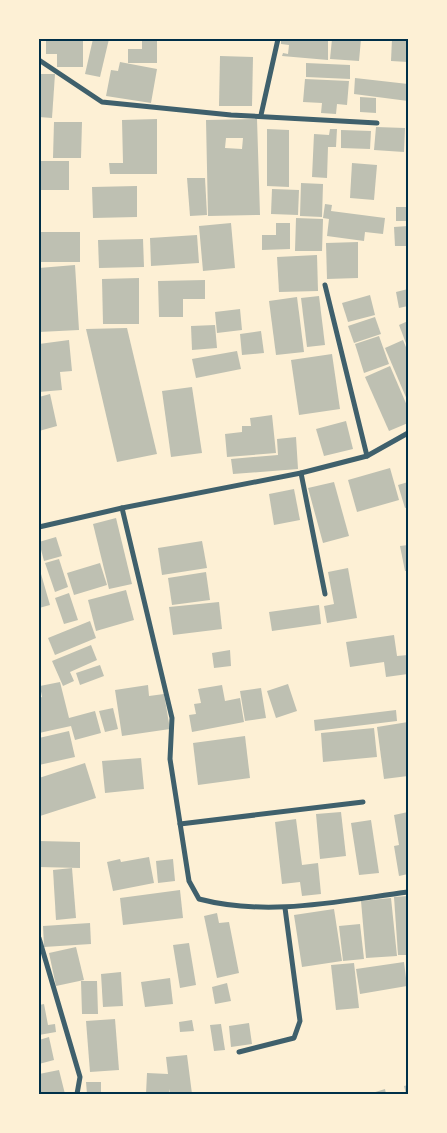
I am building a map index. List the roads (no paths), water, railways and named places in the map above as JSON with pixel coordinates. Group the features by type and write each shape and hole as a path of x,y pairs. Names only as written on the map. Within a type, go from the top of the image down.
{"street":[{"path":"261,115 278,39"},
{"path":"39,60 102,102 231,114 378,123"},
{"path":"325,285 367,456"},
{"path":"39,528 122,508 301,473 367,456 408,433"},
{"path":"301,473 325,594"},
{"path":"122,508 172,718 170,759 189,881 199,898 224,905 284,908 408,892"},
{"path":"180,824 363,802"},
{"path":"239,1052 294,1038 300,1021 284,908"},
{"path":"39,938 80,1077 76,1094"}]}
